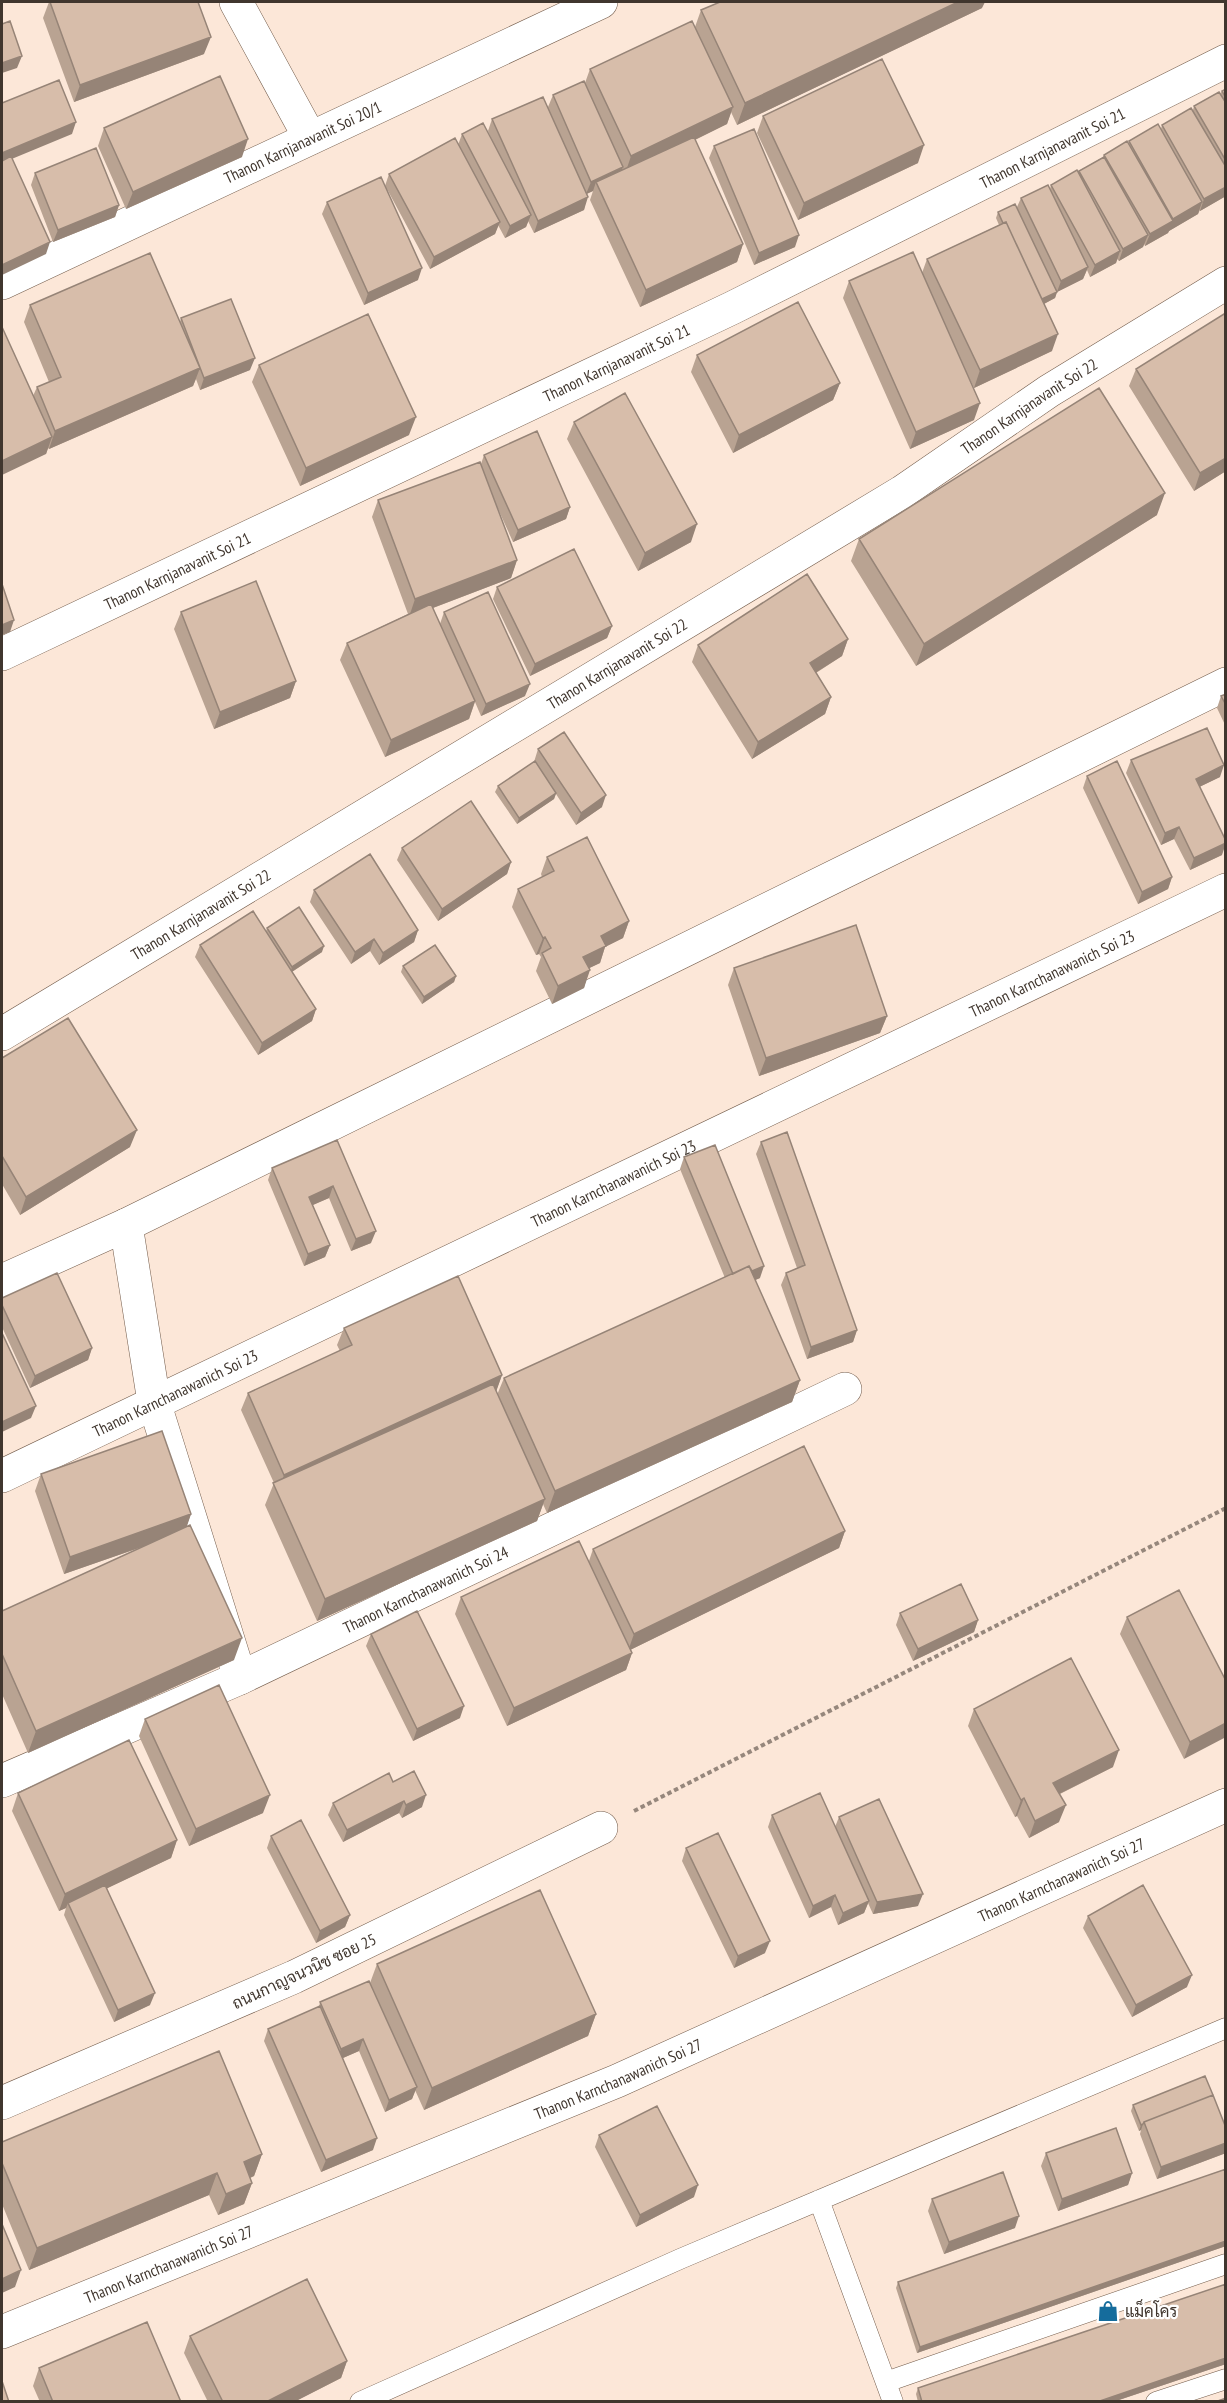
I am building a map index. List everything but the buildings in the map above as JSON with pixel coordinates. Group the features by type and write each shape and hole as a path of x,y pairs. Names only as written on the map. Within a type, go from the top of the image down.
{"street":[{"path":"237,2 310,138"},
{"name":"Thanon Karnjanavanit Soi 20/1","path":"2,283 601,2"},
{"name":"Thanon Karnjanavanit Soi 21","path":"2,654 732,308 1226,61"},
{"name":"Thanon Karnjanavanit Soi 22","path":"2,1034 902,492 1049,391 1226,283"},
{"path":"2,1281 126,1225 1226,684"},
{"name":"Thanon Karnchanawanich Soi 23","path":"2,1476 1226,890"},
{"path":"126,1225 154,1402 240,1678"},
{"name":"Thanon Karnchanawanich Soi 24","path":"2,1781 240,1678 846,1389"},
{"name":"Thanon Karnchanawanich Soi 27","path":"2,2332 617,2081 1226,1805"},
{"name":"ถนนกาญจนวนิช ซอย 25","path":"2,2103 294,1977 601,1828"}],"lane":[{"path":"360,2402 680,2259 1226,2028"},
{"path":"819,2200 893,2402"},
{"path":"886,2382 1226,2264"},
{"path":"1156,2402 1226,2379"}],"path":[{"path":"601,1828 1226,1508"}],"place":[{"name":"แม็คโคร","path":"1108,2311"}]}
